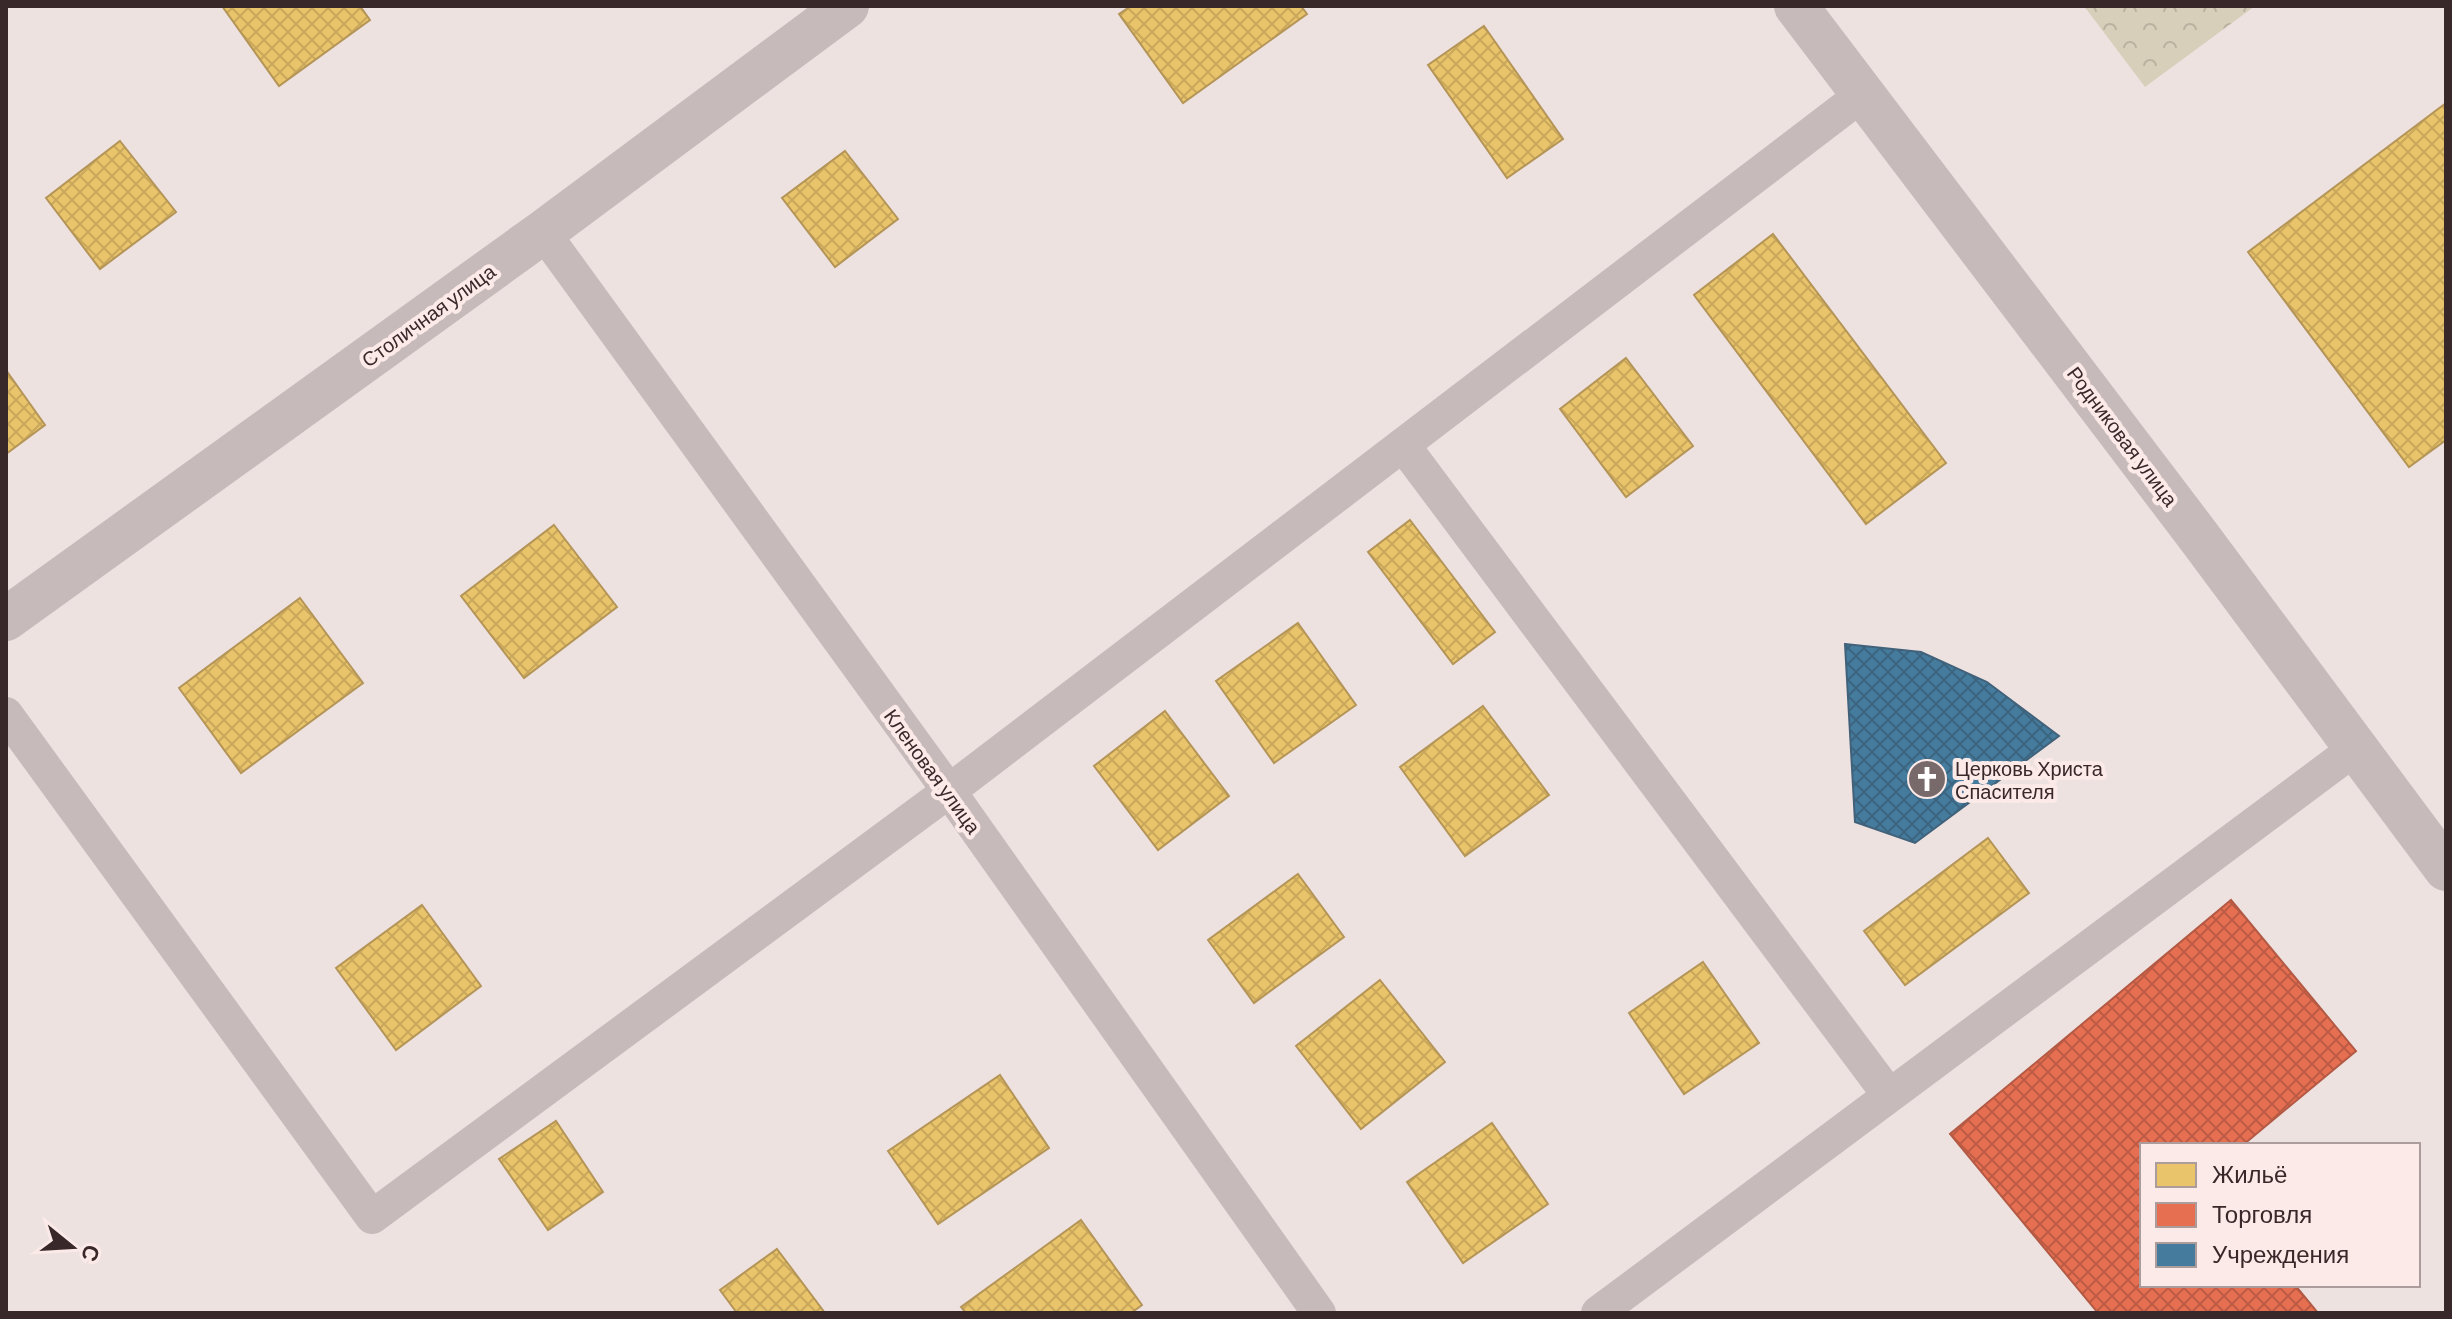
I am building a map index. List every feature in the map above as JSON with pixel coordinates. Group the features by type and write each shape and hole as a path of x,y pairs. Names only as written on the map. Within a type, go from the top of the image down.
{"street":[{"name":"Столичная улица","path":"6,619 543,232 847,6"},
{"name":"Родниковая улица","path":"1796,6 2199,537 2446,869"}],"lane":[{"path":"6,714 372,1217 949,791 1863,94"},
{"name":"Кленовая улица","path":"543,232 949,791 1319,1313"},
{"path":"1403,445 1889,1095"},
{"path":"1598,1313 2356,748"}],"green space":[{"path":"2084,6 2255,6 2145,87"}],"building: Жильё":[{"path":"222,6 360,6 370,20 279,86"},
{"path":"1131,6 1301,6 1307,14 1183,103 1119,14"},
{"path":"1484,26 1563,139 1507,178 1428,65"},
{"path":"2446,103 2446,440 2409,467 2248,252"},
{"path":"120,141 176,212 100,269 46,198"},
{"path":"845,151 898,219 835,267 782,198"},
{"path":"1773,234 1946,463 1866,524 1694,295"},
{"path":"1626,358 1693,446 1626,497 1560,409"},
{"path":"6,370 45,425 6,454"},
{"path":"1410,520 1495,632 1453,664 1368,552"},
{"path":"554,525 617,607 524,678 461,596"},
{"path":"300,598 363,683 241,773 179,688"},
{"path":"1298,623 1356,705 1274,763 1216,681"},
{"path":"1483,706 1549,795 1465,856 1400,767"},
{"path":"1165,711 1229,796 1158,850 1094,766"},
{"path":"1988,838 2029,893 1905,985 1864,931"},
{"path":"1298,874 1344,937 1254,1003 1208,940"},
{"path":"422,905 481,986 396,1050 336,968"},
{"path":"1703,962 1759,1043 1684,1094 1629,1013"},
{"path":"1380,980 1445,1062 1361,1129 1296,1046"},
{"path":"1000,1075 1049,1148 938,1224 888,1151"},
{"path":"556,1121 603,1192 548,1230 499,1159"},
{"path":"1492,1123 1548,1204 1463,1263 1407,1182"},
{"path":"1081,1220 1142,1305 1131,1313 966,1313 961,1307"},
{"path":"777,1249 825,1313 737,1313 720,1290"}],"building: Торговля":[{"path":"2231,900 2356,1051 2245,1143 2140,1143 2140,1287 2297,1287 2318,1313 2098,1313 1950,1134"}],"building: Учреждения":[{"name":"Церковь Христа Спасителя","path":"1845,644 1921,652 1987,682 2059,736 1915,843 1855,822"}],"place":[{"name":"Церковь Христа Спасителя","path":"1927,779"}]}
